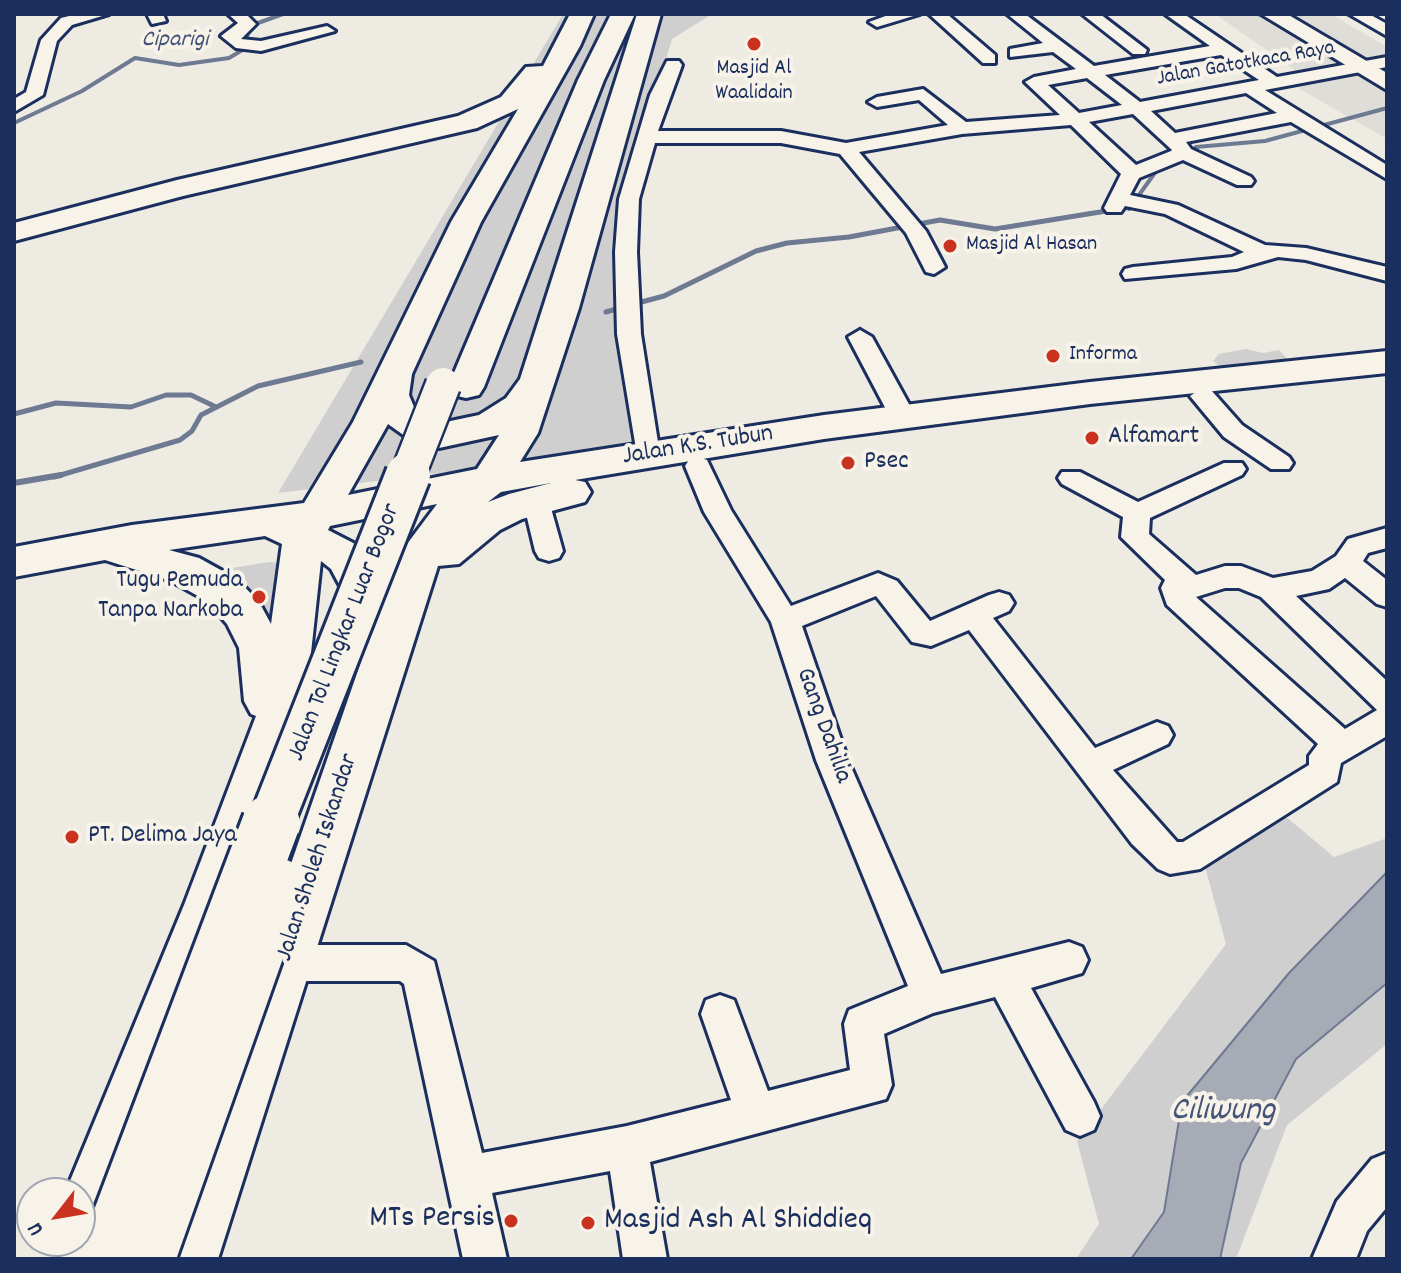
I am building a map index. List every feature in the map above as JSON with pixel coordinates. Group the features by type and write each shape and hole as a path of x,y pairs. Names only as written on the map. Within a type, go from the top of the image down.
{"highway":[{"path":"14,232 177,189 487,116 510,103 525,88 574,14"},
{"path":"96,1194 282,708 296,525 372,421 466,222 568,46 582,14"},
{"name":"Jalan Tol Lingkar Luar Bogor","path":"106,1259 251,874 455,386 604,14"},
{"name":"Jalan Tol Lingkar Luar Bogor","path":"146,1259 455,386 623,14"},
{"path":"394,373 391,395 399,414 422,430 439,436 474,431 510,414 536,379 562,308 649,14"},
{"name":"Jalan K.S. Tubun","path":"597,474 647,455 903,417 1112,390 1387,362"},
{"name":"Jalan K.S. Tubun","path":"460,492 597,474 698,466 821,443 1387,376"},
{"path":"536,379 540,438 550,450 597,474"},
{"name":"Jalan Sholeh Iskandar","path":"186,1259 405,595 422,555 460,492 519,433 536,379"},
{"path":"372,421 374,452 384,468 401,480 460,492 539,496"},
{"path":"405,595 435,560 486,520 597,474"},
{"path":"54,556 121,552 296,525 460,492"},
{"path":"14,562 132,540 296,525 334,549 354,567 381,626 385,653"},
{"path":"121,552 184,569 222,590 244,614 261,648 268,684 261,767"}],"main road":[{"path":"1272,14 1380,70"},
{"path":"1289,14 1380,70"}],"street":[{"path":"14,107 34,95 49,40 67,21 101,14"},
{"path":"236,14 248,24 229,36 244,44 327,31"},
{"path":"877,22 912,14"},
{"path":"937,14 989,59"},
{"path":"1015,14 1137,108 1177,145 1244,181"},
{"path":"1090,14 1139,50"},
{"path":"1173,14 1337,121"},
{"path":"1357,14 1386,29"},
{"path":"1131,174 1118,156 1034,82 1139,50 1209,38"},
{"path":"1016,53 1056,46"},
{"path":"1083,66 1224,49"},
{"path":"647,455 636,400 627,306 629,199 645,137 673,65"},
{"name":"Jalan Gatotkaca Raya","path":"847,143 913,137 962,128 1076,119 1278,84 1380,70"},
{"path":"1251,89 1386,172"},
{"path":"913,137 877,102 923,94 962,128"},
{"path":"1291,116 1177,145 1131,174 1125,203 1171,209 1262,252 1306,254 1387,274"},
{"path":"645,137 781,137 847,143 912,226 934,267"},
{"path":"1358,180 1386,172"},
{"path":"1133,274 1236,263 1262,252"},
{"path":"860,337 903,417"},
{"path":"1202,396 1233,431 1280,463"},
{"name":"Gang Dahilia","path":"698,466 718,512 785,620 832,760 931,995"},
{"path":"1137,513 1233,469"},
{"path":"1071,478 1137,513"},
{"path":"539,496 549,551"},
{"path":"1137,513 1135,537 1185,582 1195,586 1225,577 1241,577 1271,589 1387,701"},
{"path":"1271,589 1319,581 1346,563 1358,546 1387,538"},
{"path":"1346,563 1387,596"},
{"path":"1185,582 1175,588 1177,597 1343,747"},
{"path":"785,620 878,584 887,589 923,634 931,634 987,609 1089,766 1160,852 1180,860 1325,772 1325,756 1387,720"},
{"path":"1089,766 1157,735"},
{"path":"467,1177 627,1147 872,1085 863,1024 931,995 1069,960"},
{"path":"285,963 406,963 421,974 485,1259"},
{"path":"1004,976 1080,1116"},
{"path":"720,1014 757,1115"},
{"path":"627,1147 645,1259"},
{"path":"1334,1259 1352,1216 1387,1174"}],"shaded area":[{"path":"563,14 712,14 672,39 624,199 638,449 278,493"},
{"path":"1215,14 1331,14 1387,47 1387,139 1298,88 1309,80"},
{"path":"1246,349 1263,353 1279,350 1288,360 1251,370 1228,372 1213,361 1219,354"},
{"path":"269,562 281,563 272,645 207,572"},
{"path":"1285,816 1334,857 1387,838 1387,1044 1287,1125 1236,1259 1076,1259 1099,1224 1077,1141 1226,944 1200,848 1231,817"}],"water":[{"name":"Ciliwung","path":"1387,872 1387,983 1296,1059 1241,1163 1220,1259 1131,1259 1164,1212 1182,1102 1289,973"}],"waterway":[{"name":"Ciparigi","path":"14,123 82,91 135,58 179,65 229,58 244,49 248,33 258,23 283,14"},
{"path":"1190,153 1196,147 1265,141 1387,108"},
{"path":"1130,207 1159,167"},
{"path":"634,304 664,296 756,251 787,243 849,237 940,220 995,229 1130,207"},
{"path":"606,312 623,307"},
{"path":"61,475 180,440 192,431 201,415 258,386 361,362"},
{"path":"14,414 56,403 131,407 166,395 191,395 216,407"},
{"path":"14,483 61,475"},
{"path":"54,477 61,475"}],"place":[{"name":"Masjid Al Waalidain","path":"754,44"},
{"name":"Masjid Al Hasan","path":"950,246"},
{"name":"Informa","path":"1053,356"},
{"name":"Alfamart","path":"1092,438"},
{"name":"Psec","path":"848,463"},
{"name":"Tugu Pemuda Tanpa Narkoba","path":"259,597"},
{"name":"PT. Delima Jaya","path":"72,837"},
{"name":"MTs Persis","path":"511,1221"},
{"name":"Masjid Ash Al Shiddieq","path":"588,1223"}]}
